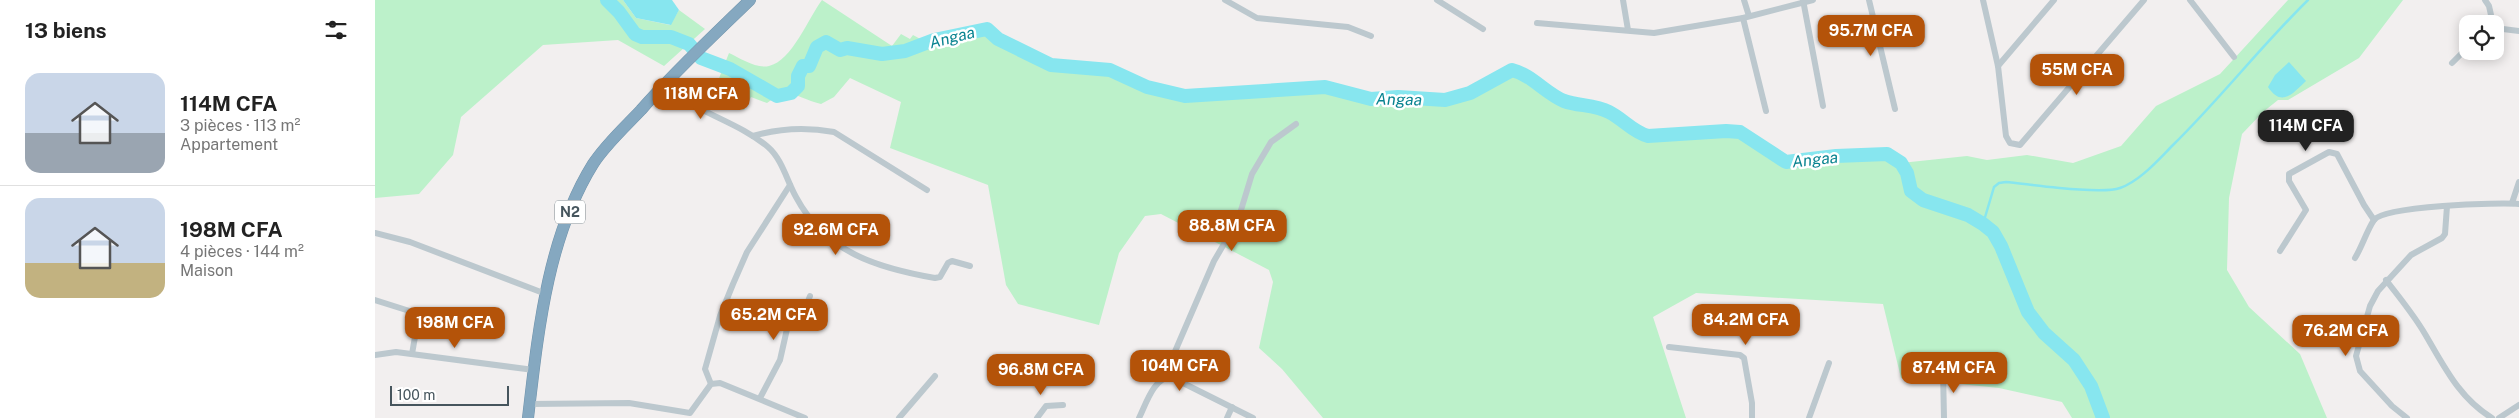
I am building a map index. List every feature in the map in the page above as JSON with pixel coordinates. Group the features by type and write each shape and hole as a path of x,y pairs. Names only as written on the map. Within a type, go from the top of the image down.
{"highway":[{"name":"N2","path":"528,418 533,370 546,294 565,223 594,163 665,83 750,0"}],"street":[{"path":"1225,0 1257,18 1348,27 1371,36"},
{"path":"1437,0 1483,29"},
{"path":"1623,0 1628,30"},
{"path":"1744,0 1766,110"},
{"path":"1537,23 1654,33 1746,17 1813,0"},
{"path":"1869,0 1895,109"},
{"path":"1983,0 1998,66 2006,136 2010,143 2020,145 2145,0"},
{"path":"1998,66 2054,0"},
{"path":"2190,0 2234,57"},
{"path":"2485,0 2491,15"},
{"path":"1804,1 1823,106"},
{"path":"2504,29 2519,31"},
{"path":"2452,63 2459,56"},
{"path":"665,83 686,101 753,136 770,149 796,198 813,221 849,253 896,271 935,278 940,277 951,261 970,266"},
{"path":"1139,418 1158,382 1164,377 1214,261 1238,220 1252,174 1271,142 1296,124"},
{"path":"753,136 790,129 818,129 834,132 927,190"},
{"path":"2280,251 2306,210 2289,181 2289,174 2329,152 2337,154 2374,220"},
{"path":"2355,258 2374,220 2381,215 2403,209 2515,204 2519,182"},
{"path":"711,384 705,369 720,316 747,252 790,185"},
{"path":"2407,418 2392,406 2357,364 2356,356 2370,306 2386,280 2411,255 2442,238 2445,234 2447,206"},
{"path":"375,233 409,242 546,294"},
{"path":"2386,280 2417,322 2462,394 2480,415 2492,418"},
{"path":"760,398 780,360 787,329 804,312 811,296"},
{"path":"375,300 419,314 412,354"},
{"path":"1669,347 1696,348 1740,354 1745,358 1751,395 1752,418"},
{"path":"375,355 396,352 533,370"},
{"path":"1809,418 1829,363"},
{"path":"1943,370 1944,418"},
{"path":"899,418 935,376"},
{"path":"1164,377 1180,380 1253,418"},
{"path":"711,384 720,383 805,418"},
{"path":"530,404 629,404 690,416 711,384"},
{"path":"1037,418 1046,406 1063,405"},
{"path":"2499,418 2519,405"},
{"path":"1227,418 1232,407"}],"green space":[{"path":"375,0 623,0 636,18 670,25 679,10 705,29 664,66 618,40 543,45 461,117 453,155 419,194 375,198"},
{"path":"822,0 892,46 901,34 910,39 913,35 924,41 987,29 998,39 1051,65 1110,70 1147,87 1185,96 1325,87 1371,99 1398,97 1445,100 1470,93 1512,70 1522,72 1564,101 1597,107 1610,113 1640,134 1660,137 1726,131 1740,132 1786,162 1836,156 1887,154 1901,163 1967,156 1987,160 2027,155 2073,163 2121,146 2156,106 2220,74 2288,0 2403,0 2359,58 2288,100 2278,100 2263,112 2242,134 2229,198 2227,270 2249,307 2300,354 2327,418 2072,418 2062,402 1999,388 1901,378 1883,304 1696,293 1653,317 1686,418 1323,418 1282,369 1259,348 1273,282 1269,270 1161,214 1145,216 1119,253 1099,325 1018,304 1006,285 988,185 890,148 901,102 850,78 834,97 821,104 788,94 767,103 751,97 744,110 712,96 729,53 748,63 764,67 777,62 785,56 799,38"}],"water":[{"path":"623,0 672,0 679,10 671,25 636,18"},
{"path":"2289,62 2306,81 2292,94 2278,97 2268,87 2275,75"}],"waterway":[{"name":"Angaa","path":"607,0 619,12 635,34 642,37 671,37 689,44 701,58 730,69 777,96 791,93 798,86 798,76 803,66 809,66 817,47 826,42 840,50 847,48 882,54 905,51 934,40 987,29 998,39 1051,65 1110,70 1147,87 1185,96 1325,87 1371,99 1398,97 1445,100 1470,93 1512,70 1526,76 1557,98 1604,110 1638,132 1648,136 1726,131 1740,132 1786,162 1836,156 1887,154 1901,163 1907,173 1911,191 1923,200 1968,215 1993,232 2001,246 2028,312 2044,333 2074,360 2091,386 2103,418"},
{"path":"1983,224 1994,187 1999,183 2111,190 2120,188 2135,180 2155,163 2190,127 2308,0"}]}
